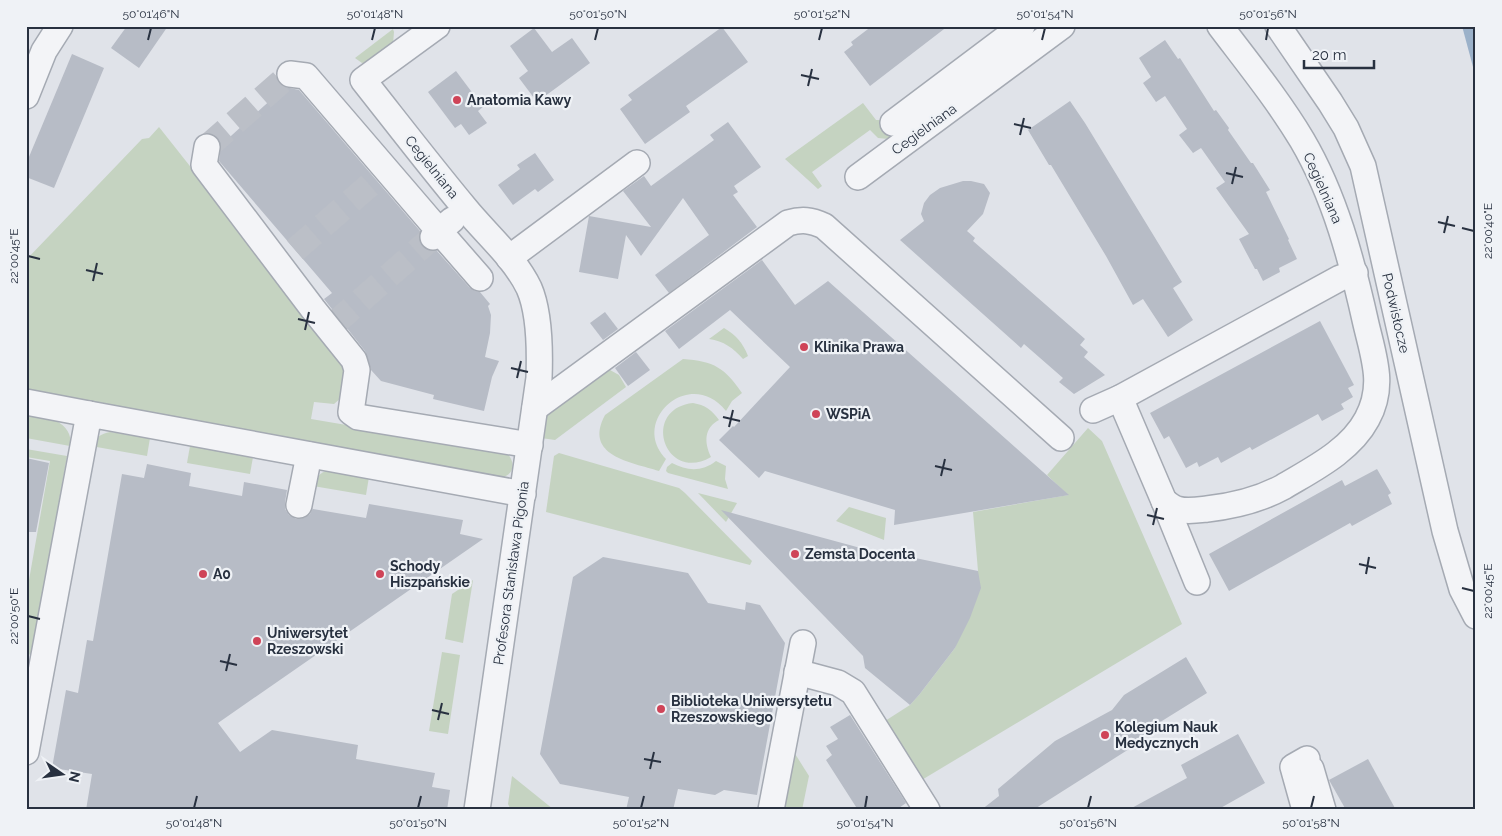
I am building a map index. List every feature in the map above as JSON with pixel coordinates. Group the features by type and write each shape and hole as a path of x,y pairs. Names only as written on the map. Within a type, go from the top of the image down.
{"street":[{"path":"26,96 44,51 60,26"},
{"name":"Cegielniana","path":"437,26 363,80 466,209 509,258 529,289 539,335"},
{"path":"893,123 1022,26"},
{"name":"Cegielniana","path":"858,176 1001,43 1062,26"},
{"name":"Cegielniana","path":"1164,501 1178,509 1196,511 1232,506 1257,499 1277,490 1333,456 1354,437 1367,419 1377,393 1377,373 1355,273 1342,231 1324,184 1292,124 1220,26"},
{"name":"Podwisłocze","path":"1278,26 1346,128 1362,166 1445,531 1462,589 1476,616"},
{"path":"290,74 306,76 436,234 480,278"},
{"path":"207,147 204,165 287,257 354,360 357,370 351,412 358,417 530,445"},
{"path":"509,258 637,164"},
{"path":"436,234 466,209"},
{"path":"535,408 788,223 799,220 814,222 824,226 1061,438"},
{"path":"1093,410 1120,398 1340,278 1355,273"},
{"name":"Profesora Stanisława Pigonia","path":"477,810 539,378 539,335"},
{"path":"1120,398 1197,582"},
{"path":"26,402 523,494"},
{"path":"26,752 89,414"},
{"path":"299,506 309,455"},
{"path":"772,810 802,643"},
{"path":"797,672 838,683 853,692 927,810"},
{"path":"1305,810 1293,767 1309,764 1323,810"}],"green space":[{"path":"393,29 393,44 368,62 362,63 355,58"},
{"path":"993,61 888,139 878,138 870,130 812,172 822,186 818,189 785,159 863,103 876,120 881,120"},
{"path":"159,127 346,365 342,397 334,404 314,402 311,419 506,452 513,464 509,474 501,478 26,395 26,260 142,139 149,138"},
{"path":"724,328 739,340 748,356 743,359 728,346 719,341 709,339"},
{"path":"683,359 703,362 718,367 730,377 742,393 732,401 726,411 712,399 696,394 681,396 669,404 659,415 655,429 656,444 666,459 659,471 613,455 600,440 600,429 605,415"},
{"path":"610,370 619,375 626,387 555,440 541,438 544,417"},
{"path":"693,403 708,408 719,420 708,431 706,441 711,457 695,463 681,461 671,453 665,442 663,430 667,418 677,408"},
{"path":"26,409 49,417 63,425 68,431 70,446 26,438"},
{"path":"1088,428 1102,441 1182,624 920,781 885,721 910,705 955,648 978,571 973,512 1068,495 1047,475"},
{"path":"110,432 150,438 147,456 91,446 99,436"},
{"path":"190,446 253,457 250,474 187,463"},
{"path":"26,449 67,456 32,655 26,654 26,597 50,461 26,457"},
{"path":"559,453 679,488 752,561 750,565 546,512 554,456"},
{"path":"716,461 726,466 725,479 728,489 666,471 667,467 672,463 683,468 700,469"},
{"path":"329,470 369,477 366,495 313,486 323,472"},
{"path":"698,493 737,503 726,522"},
{"path":"849,507 886,518 884,540 836,521"},
{"path":"473,580 463,643 445,639 452,594"},
{"path":"442,652 460,655 448,734 429,731"},
{"path":"792,749 809,776 802,810 780,810"},
{"path":"512,776 554,810 511,810 508,804"}],"water":[{"path":"1462,26 1476,26 1476,78"}],"building":[{"path":"127,26 168,26 139,68 111,48"},
{"path":"872,26 948,26 870,86 844,52 853,45 851,42"},
{"path":"722,27 748,62 686,106 690,112 645,144 620,109 632,100 628,95"},
{"path":"534,28 552,52 572,38 590,63 537,102 519,78 528,71 510,46"},
{"path":"1165,40 1178,59 1180,58 1214,111 1216,110 1229,128 1228,130 1251,163 1253,163 1270,190 1266,192 1297,259 1279,268 1280,272 1263,281 1239,239 1249,234 1216,188 1225,182 1201,148 1193,153 1179,135 1187,129 1165,96 1156,102 1143,83 1151,77 1139,58"},
{"path":"72,54 104,68 54,188 26,177 26,164"},
{"path":"456,71 483,107 478,111 487,123 469,135 461,124 455,128 428,92"},
{"path":"285,87 299,90 420,231 419,240 423,247 429,251 437,251 469,287 480,292 490,304 488,306 491,315 490,333 485,357 499,361 492,377 484,411 433,399 434,395 381,381 371,370 365,351 324,299 332,293 219,161 221,145"},
{"path":"1070,101 1182,282 1173,288 1193,320 1168,337 1143,299 1133,305 1106,256 1028,130"},
{"path":"728,122 761,167 734,186 738,192 733,195 757,227 669,293 655,275 709,235 683,198 641,256 626,235 618,279 579,272 589,216 651,227 623,191 644,176 651,186 714,140 710,135"},
{"path":"535,153 554,180 538,192 535,189 513,205 498,185 520,169 517,165"},
{"path":"963,181 984,184 990,193 983,214 967,231 975,238 973,241 1085,339 1080,345 1088,352 1084,357 1105,375 1074,394 1059,382 1063,378 1024,344 1021,348 900,240 924,221 921,214 924,203 930,195 940,188"},
{"path":"762,260 795,305 828,281 1069,495 894,525 895,510 765,471 759,478 719,440 734,427 790,367 730,310 679,349 665,331"},
{"path":"605,312 618,329 603,340 590,323"},
{"path":"1320,321 1354,385 1348,388 1353,397 1341,404 1344,409 1322,421 1318,414 1252,450 1250,447 1221,463 1218,457 1199,467 1197,462 1186,468 1169,436 1164,439 1150,413"},
{"path":"636,352 650,370 628,386 615,368"},
{"path":"26,458 49,463 36,532 26,532"},
{"name":"A0","path":"147,464 191,473 189,486 242,496 244,482 287,490 285,509 289,515 296,519 304,518 310,514 313,508 366,518 369,504 463,520 460,534 483,539 218,723 240,752 272,730 358,745 356,759 435,773 432,787 450,790 447,810 86,810 92,774 52,768 66,690 78,693 87,640 93,641 122,474 144,478"},
{"path":"1377,469 1391,493 1388,495 1392,504 1352,526 1350,523 1229,591 1209,554 1342,480 1345,486"},
{"path":"721,510 890,556 891,553 978,571 981,588 970,618 955,648 910,705 865,668 863,656"},
{"name":"Biblioteka Uniwersytetu Rzeszowskiego","path":"603,557 688,573 708,603 745,610 746,602 760,605 785,643 757,795 724,790 715,795 678,789 673,810 626,810 629,797 560,784 540,754 573,577"},
{"name":"Kolegium Nauk Medycznych","path":"1186,657 1207,693 1149,729 1137,744 1033,810 981,810 999,796 998,789 1055,741 1112,710 1124,695"},
{"path":"850,715 906,803 896,810 858,810 826,760 832,755 826,746 838,739 830,727"},
{"path":"1238,734 1265,783 1217,810 1128,810 1187,778 1181,765"},
{"path":"1368,759 1396,810 1346,810 1329,780"}],"tunnel":[{"path":"207,147 290,74"},
{"path":"295,250 380,176"},
{"path":"333,325 433,237"}],"place":[{"name":"Anatomia Kawy","path":"457,100"},
{"name":"Klinika Prawa","path":"804,347"},
{"name":"WSPiA","path":"816,414"},
{"name":"Zemsta Docenta","path":"795,554"},
{"name":"A0","path":"203,574"},
{"name":"Schody Hiszpańskie","path":"380,574"},
{"name":"Uniwersytet Rzeszowski","path":"257,641"},
{"name":"Biblioteka Uniwersytetu Rzeszowskiego","path":"661,709"},
{"name":"Kolegium Nauk Medycznych","path":"1105,735"}]}
